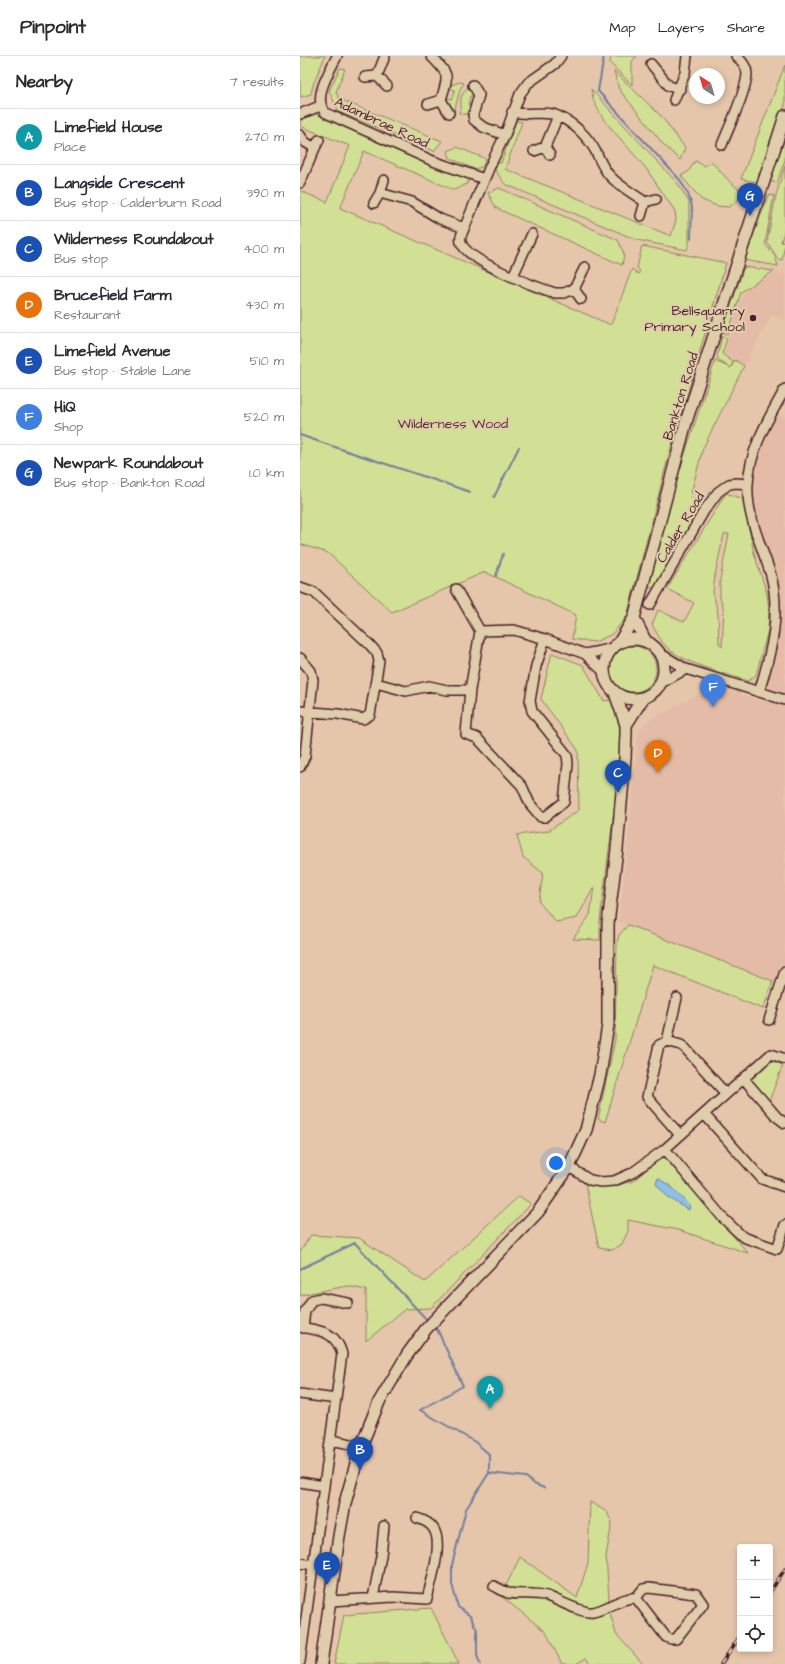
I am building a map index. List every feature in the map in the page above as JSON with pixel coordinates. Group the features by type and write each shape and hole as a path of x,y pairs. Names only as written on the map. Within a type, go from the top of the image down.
{"main road":[{"name":"Bankton Road","path":"620,641 634,618 686,422 785,116"},
{"path":"634,618 645,640"},
{"path":"321,1664 345,1503 361,1446 379,1402 407,1355 426,1329 538,1212 569,1167 586,1130 600,1075 608,1025 608,924 625,758 626,725 615,693 606,680 604,672 606,656 620,641 632,638 645,640 652,643 662,654 664,664 664,674 661,683 656,690 643,698 633,699 615,693"},
{"path":"626,725 643,698"}],"street":[{"name":"Adambrae Road","path":"337,56 319,98 320,106 326,113 433,161 484,179"},
{"path":"377,76 384,56"},
{"path":"431,56 447,75 447,81 441,100"},
{"path":"561,56 555,64 528,83 520,94 512,112 505,136 484,179 464,228 461,236 461,242 464,248 482,262 555,293 564,293 574,289 585,267"},
{"path":"674,100 680,89 685,73 687,56"},
{"path":"722,146 722,132 744,85 747,73 746,67 736,56"},
{"path":"651,64 669,86 680,89"},
{"path":"366,77 377,76"},
{"path":"377,76 387,86"},
{"path":"473,85 484,94 473,115 474,120 482,127 505,136"},
{"path":"428,104 441,100"},
{"path":"441,100 449,112"},
{"path":"300,114 320,106"},
{"path":"512,112 558,116 578,129 587,139 609,176 645,202"},
{"path":"534,151 547,151 558,116"},
{"path":"300,135 305,142 317,144 300,184"},
{"path":"374,202 380,193 384,180"},
{"path":"380,193 412,202 440,219 464,228"},
{"path":"645,202 656,199"},
{"path":"641,216 645,202"},
{"path":"513,276 532,234"},
{"path":"518,239 527,244"},
{"path":"574,289 581,299"},
{"path":"759,692 771,650 775,629 774,592 770,573 754,531 748,500 748,484 753,452 761,432 785,389"},
{"name":"Calder Road","path":"650,605 704,510 718,492 730,484 748,484"},
{"path":"300,588 314,592 377,653 379,661 370,715 362,719 338,714 300,711"},
{"path":"456,589 472,609 480,631 470,690 466,734 477,738 522,786 530,804 541,817 545,817 564,802 568,764 567,755 532,712 530,701 536,666 545,639"},
{"path":"480,631 514,630 545,639 585,654 604,672"},
{"path":"585,654 610,650"},
{"path":"662,654 686,669 785,700"},
{"path":"300,658 311,671 312,675 305,756 300,767"},
{"path":"661,683 686,669"},
{"path":"376,682 406,691 428,686 447,690 470,690"},
{"path":"769,1020 784,973"},
{"path":"678,998 667,1041 659,1046 647,1097 680,1135"},
{"path":"667,1041 685,1048 726,1094"},
{"path":"569,1167 590,1180 614,1181 632,1173 665,1149 771,1054 785,1060"},
{"path":"744,1079 777,1117 785,1123"},
{"path":"704,1114 762,1179 785,1188"},
{"path":"665,1149 723,1218 743,1237 781,1251 785,1225"},
{"path":"300,1662 342,1354 339,1344 328,1333 317,1329 301,1328 305,1311 312,1300 321,1298 348,1303"},
{"path":"300,1394 336,1399"},
{"path":"331,1440 361,1446"},
{"path":"300,1482 324,1486"},
{"path":"331,1602 373,1598 427,1599 434,1569 438,1538 433,1527 424,1518"},
{"path":"373,1598 381,1556 384,1526"},
{"path":"300,1563 313,1565"},
{"path":"494,1586 507,1592 543,1595 562,1601 582,1611 592,1612 621,1602 626,1598 636,1598"},
{"path":"649,1588 696,1594 703,1604 682,1634 676,1639 672,1639 666,1636 636,1598 643,1589 649,1588"}],"shaded area":[{"name":"Bellsquarry Primary School","path":"776,272 785,274 785,321 772,314 744,366 724,353 742,297 747,290"},
{"path":"777,415 785,417 785,984 619,922 633,795 638,733 647,721 715,686 761,701 780,622 779,599 774,569 756,518 753,501 753,482 755,464 760,447"}],"green space":[{"path":"300,56 325,56 313,85 311,94 300,97"},
{"path":"611,56 637,56 632,61 632,85 610,63"},
{"path":"785,65 785,105 756,182 741,179"},
{"path":"340,68 345,69 336,92 339,99 442,141 434,151 339,112 329,91"},
{"path":"614,71 661,116 685,148 680,160 663,144 619,89"},
{"path":"460,82 464,83 460,89 454,112 451,110 445,98 452,99 455,90 450,88 451,85"},
{"path":"469,85 476,96 470,96 468,105 475,106 470,114 459,113 461,97"},
{"path":"591,89 678,184 689,202 689,243 687,250 637,240 505,184 495,170 498,163 501,163 516,121 522,122 505,169 671,236 676,220 675,211 645,167 604,120 594,102"},
{"name":"Wilderness Wood","path":"316,114 469,179 467,184 454,190 364,151 340,208 611,325 632,269 638,274 640,271 637,268 642,246 726,263 668,458 627,616 612,634 595,642 572,639 576,615 485,572 392,612 328,553 300,544 300,191 327,202 350,146 300,126 301,120"},
{"path":"785,138 785,160 777,183 770,181"},
{"path":"457,147 486,159 482,167 474,169 450,158 448,151"},
{"path":"695,161 705,166 711,161 729,181 742,192 738,200 729,207 717,206 702,200 681,176 688,172"},
{"path":"785,166 785,228 781,242 785,243 782,260 778,259 767,242 776,195"},
{"path":"499,188 618,240 624,254 622,265 496,208 488,193"},
{"path":"774,195 765,244 775,256 778,266 744,260 768,196"},
{"path":"744,267 774,271 741,292 728,334 722,332"},
{"path":"722,337 727,338 722,354 733,362 731,367 735,360 744,366 703,448 690,497 704,507 655,588 649,586 671,497 715,361 731,368 719,361 717,356"},
{"path":"726,493 743,499 754,553 767,594 769,610 768,630 756,675 748,681 691,662 670,650 663,643 652,625 658,610 684,622 694,603 667,589","holes":["724,534 729,534 720,580 720,597 724,610 722,647 719,643 718,614 713,592 715,575"]},
{"path":"629,646 637,646 646,650 652,656 656,669 652,682 646,688 637,692 629,692 620,688 614,682 610,673 610,665 614,656 620,650"},
{"path":"552,653 583,665 604,701 613,700 619,720 621,756 600,920 600,940 573,939 590,915 594,887 577,918 556,922 539,902 543,873 523,857 517,835 548,831 579,810 578,750 541,699"},
{"path":"628,925 773,981 763,1009 653,965 605,1122 598,1119 615,1040 617,943 619,935"},
{"path":"773,1061 783,1065 769,1101 753,1082 749,1081 750,1077 753,1078 766,1066 765,1063"},
{"path":"663,1156 748,1253 678,1230 628,1220 628,1231 622,1244 612,1250 599,1248 585,1183 614,1186 633,1181"},
{"path":"519,1196 531,1204 431,1308 405,1309 366,1341 366,1290 347,1286 300,1295 300,1252 311,1235 359,1238 425,1282"},
{"path":"590,1502 607,1512 612,1523 606,1556 610,1613 616,1634 643,1664 590,1664 586,1658 576,1664 562,1664 546,1632 501,1596 520,1557 577,1598 588,1563"},
{"path":"431,1608 459,1664 334,1664 344,1615"}],"water":[{"path":"658,1178 673,1188 690,1205 689,1210 669,1198 656,1184"}],"waterway":[{"path":"604,56 598,91 680,180 688,194 692,206 691,239"},
{"path":"300,435 470,492"},
{"path":"494,497 519,447"},
{"path":"496,576 503,554"},
{"path":"300,1269 355,1243 429,1322"},
{"path":"433,1326 438,1331 463,1386 420,1410 475,1442 489,1454 489,1473 466,1509 452,1565 452,1584 458,1607 470,1616 477,1630 477,1655 480,1664"},
{"path":"489,1473 526,1477 534,1484 544,1488"}],"railway":[{"path":"773,1587 785,1569"},
{"path":"721,1664 737,1640"}],"place":[{"name":"Newpark Roundabout","path":"750,216"},
{"name":"Bellsquarry Primary School","path":"753,318"},
{"name":"HiQ","path":"713,707"},
{"name":"Brucefield Farm","path":"658,773"},
{"name":"Wilderness Roundabout","path":"618,793"},
{"name":"Limefield House","path":"490,1409"},
{"name":"Langside Crescent","path":"360,1470"},
{"name":"Limefield Avenue","path":"327,1585"}]}
